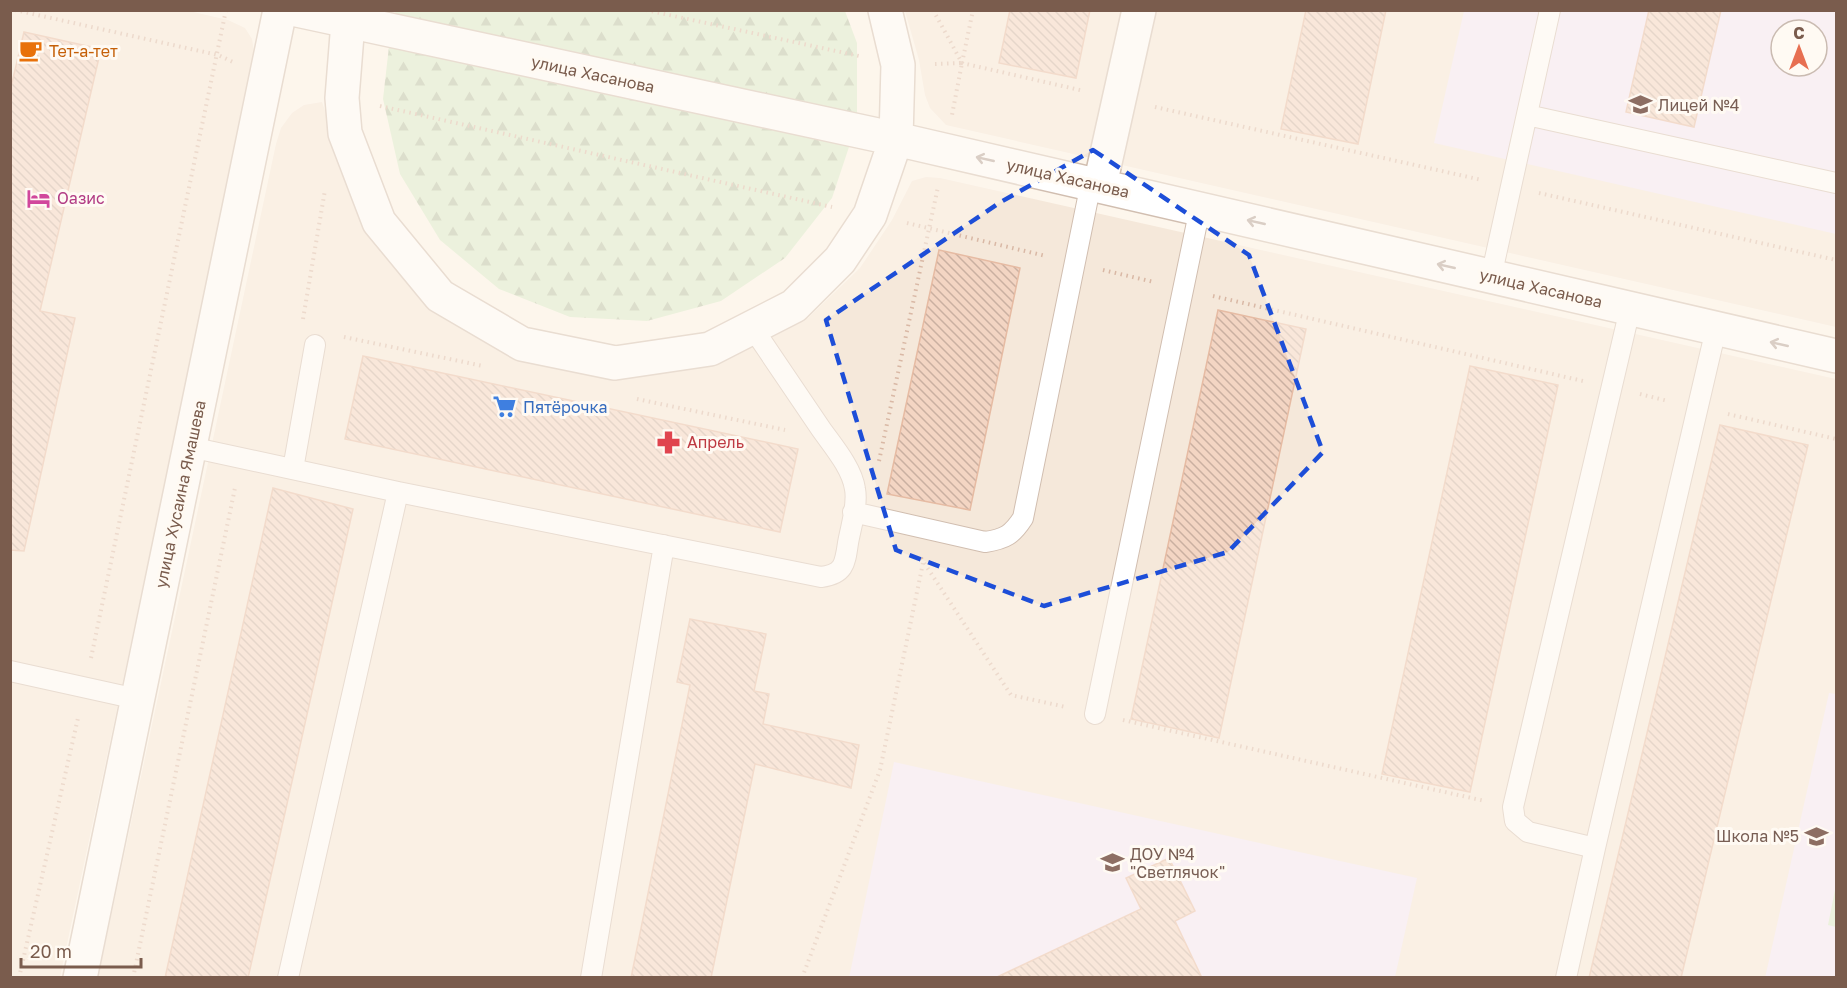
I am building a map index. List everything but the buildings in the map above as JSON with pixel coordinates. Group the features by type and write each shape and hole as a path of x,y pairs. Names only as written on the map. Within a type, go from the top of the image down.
{"street":[{"name":"улица Хусаина Ямашева","path":"80,978 280,10"},
{"name":"улица Хасанова","path":"297,10 350,16 1096,184 1836,356"},
{"path":"350,16 342,98 345,133 379,222 440,296 522,344 615,363 710,350 794,306 840,260 870,215 896,139 898,65 885,10"},
{"path":"1096,184 1120,99 1139,10"}],"lane":[{"path":"1491,277 1550,10"},
{"path":"1527,115 1836,183"},
{"path":"853,512 985,542 999,540 1014,532 1023,518 1075,263 1096,184"},
{"path":"1095,714 1200,208"},
{"path":"1595,848 1528,832 1515,821 1513,807 1630,309"},
{"path":"190,447 398,492 820,577 832,576 841,570 846,560 855,488 845,466 752,327"},
{"path":"1566,978 1716,329"},
{"path":"293,469 315,345"},
{"path":"288,978 398,492"},
{"path":"591,978 664,545"},
{"path":"10,671 137,699"}],"path":[{"path":"15,10 218,55 265,78"},
{"path":"19,978 85,687 226,10"},
{"path":"646,10 898,65 962,63 1836,260"},
{"path":"933,10 962,63"},
{"path":"878,464 973,10"},
{"path":"342,98 929,228 1182,289 1836,439"},
{"path":"133,978 242,458"},
{"path":"801,978 880,770 923,562"}],"highlighted area":[{"path":"1093,150 1249,255 1323,452 1228,552 1044,606 896,550 826,320 999,203"}],"shaded area":[{"path":"10,11 189,11 228,20 245,28 252,39 255,58 60,977 11,977"},
{"path":"905,11 1836,11 1836,327 946,125 930,108 925,95 919,60"},
{"name":"Лицей №4","path":"1464,11 1836,11 1836,234 1434,143"},
{"path":"322,102 367,235 431,307 513,356 717,363 808,318 860,268 892,220 912,181 926,177 940,178 1836,379 1836,977 98,978 276,144 281,128 292,113 304,105"},
{"name":"Школа №5","path":"1829,693 1836,694 1836,977 1765,978"},
{"name":"ДОУ №4 \"Светлячок\"","path":"894,762 1417,878 1395,977 849,978"}],"green space":[{"path":"396,11 845,11 857,43 857,123 832,198 785,258 721,301 647,321 570,317 499,289 440,240 400,174 383,99 392,20"},
{"path":"1836,885 1836,927 1828,925"}],"place":[{"name":"Тет-а-тет","path":"31,51"},
{"name":"Лицей №4","path":"1640,105"},
{"name":"Оазис","path":"39,198"},
{"name":"Пятёрочка","path":"505,407"},
{"name":"Апрель","path":"669,442"},
{"name":"Школа №5","path":"1817,836"},
{"name":"ДОУ №4 \"Светлячок\"","path":"1112,863"}]}
